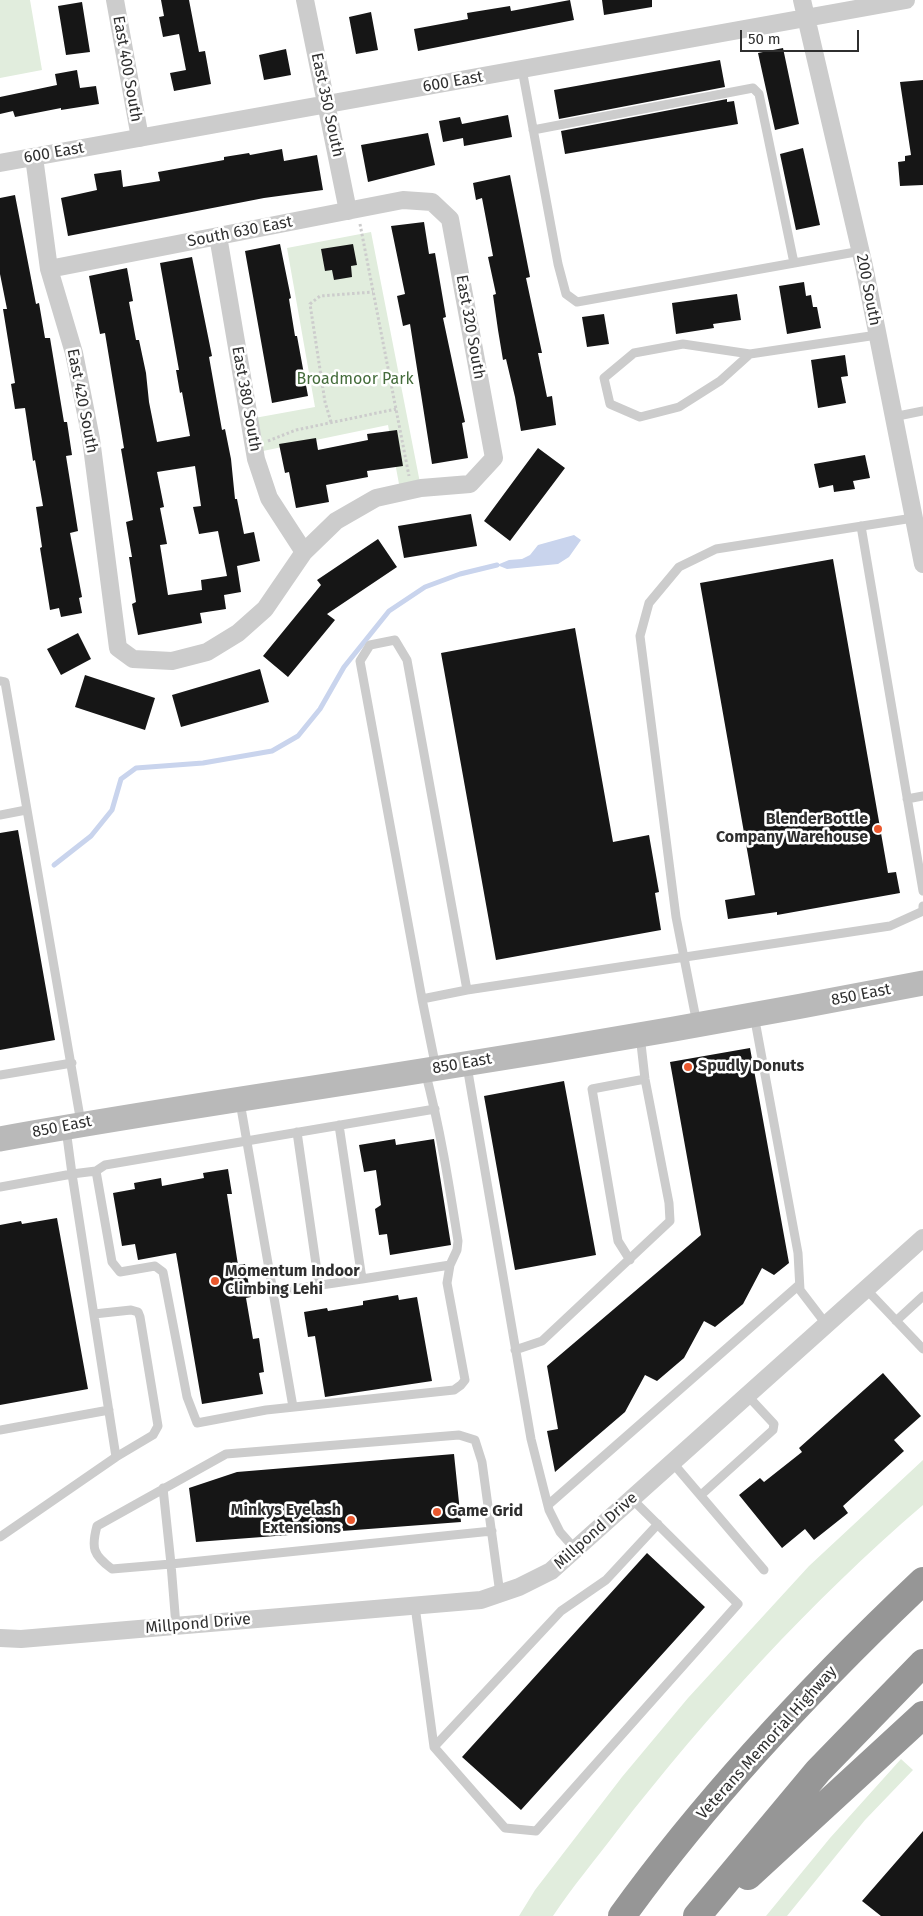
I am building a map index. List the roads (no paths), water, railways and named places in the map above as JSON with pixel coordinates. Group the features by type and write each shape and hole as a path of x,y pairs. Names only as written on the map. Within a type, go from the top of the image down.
{"highway":[{"path":"880,1622 923,1563"},
{"name":"Veterans Memorial Highway","path":"622,1916 720,1793 812,1691 923,1581"},
{"path":"698,1916 818,1771 923,1663"},
{"path":"704,1916 923,1715"}],"main road":[{"name":"850 East","path":"0,1139 73,1125 430,1070 640,1035 923,983"}],"street":[{"name":"East 400 South","path":"115,0 140,138"},
{"name":"East 350 South","path":"305,0 326,104 352,210"},
{"name":"200 South","path":"802,0 861,252 923,564"},
{"name":"600 East","path":"0,163 906,0"},
{"name":"East 420 South","path":"34,157 49,269 74,353 91,439 118,648 133,659 172,661 206,652 238,633 265,609 304,552"},
{"name":"South 630 East","path":"49,269 403,200 432,202"},
{"name":"East 320 South","path":"304,552 336,521 376,498 412,490 470,484 494,458 450,219 432,202"},
{"name":"East 380 South","path":"218,236 253,443 269,498 304,552"},
{"name":"Millpond Drive","path":"0,1638 21,1639 415,1606 481,1600 500,1594 551,1571 923,1238"}],"lane":[{"path":"522,69 558,264 566,294 577,302 861,252"},
{"path":"533,130 753,88 759,94 794,263"},
{"path":"750,354 720,381 678,407 640,417 610,404 604,378 634,353 683,344 750,354 877,335"},
{"path":"893,417 923,411"},
{"path":"697,1025 683,956 652,743 640,636 649,603 678,567 716,549 913,518"},
{"path":"861,526 923,891"},
{"path":"96,1171 112,1262 120,1272 155,1266 163,1272 187,1397 197,1422 293,1407 454,1390 462,1385 464,1380 447,1282 458,1241 435,1109 422,1000 360,661 370,645 395,640 407,660 467,990"},
{"path":"0,681 5,682 72,1063 72,1174 116,1457"},
{"path":"907,799 923,796"},
{"path":"0,815 26,810"},
{"path":"422,1000 467,990 890,926 923,911 923,906"},
{"path":"754,1015 798,1253 799,1285 808,1303 826,1324"},
{"path":"516,1350 542,1341 670,1221 669,1203 645,1079 640,1035"},
{"path":"0,1075 72,1063"},
{"path":"466,1064 531,1439 548,1505 560,1532 575,1549"},
{"path":"630,1260 618,1241 592,1088 645,1079"},
{"path":"239,1099 293,1407"},
{"path":"0,1187 96,1171 105,1165 435,1109"},
{"path":"339,1125 362,1279"},
{"path":"297,1132 319,1285"},
{"path":"273,1292 450,1266"},
{"path":"548,1505 799,1285"},
{"path":"866,1289 923,1350"},
{"path":"896,1321 923,1296"},
{"path":"0,1536 116,1457 153,1435 158,1426 138,1312 131,1310 94,1314"},
{"path":"701,1496 773,1430 774,1424 747,1395"},
{"path":"0,1430 109,1410"},
{"path":"492,1531 112,1569 99,1560 92,1542 97,1526 226,1454 459,1435 475,1440 482,1462 492,1531 500,1594"},
{"path":"672,1462 764,1570"},
{"path":"164,1488 176,1626"},
{"path":"415,1606 434,1747 505,1828 536,1831 738,1604 632,1499"},
{"path":"434,1747 561,1611 606,1580 658,1524"}],"water":[{"path":"574,535 581,540 569,557 558,564 507,569 497,565 509,560 522,559 530,555 538,545"}],"waterway":[{"path":"54,865 91,836 112,810 121,779 136,768 203,763 272,751 298,736 320,709 344,667 389,611 425,587 460,574 497,565"}],"place":[{"name":"BlenderBottle Company Warehouse","path":"878,829"},
{"name":"Spudly Donuts","path":"688,1067"},
{"name":"Momentum Indoor Climbing Lehi","path":"215,1281"},
{"name":"Game Grid","path":"437,1512"},
{"name":"Minkys Eyelash Extensions","path":"351,1520"}],"park label":[{"name":"Broadmoor Park","path":"355,380"}]}
